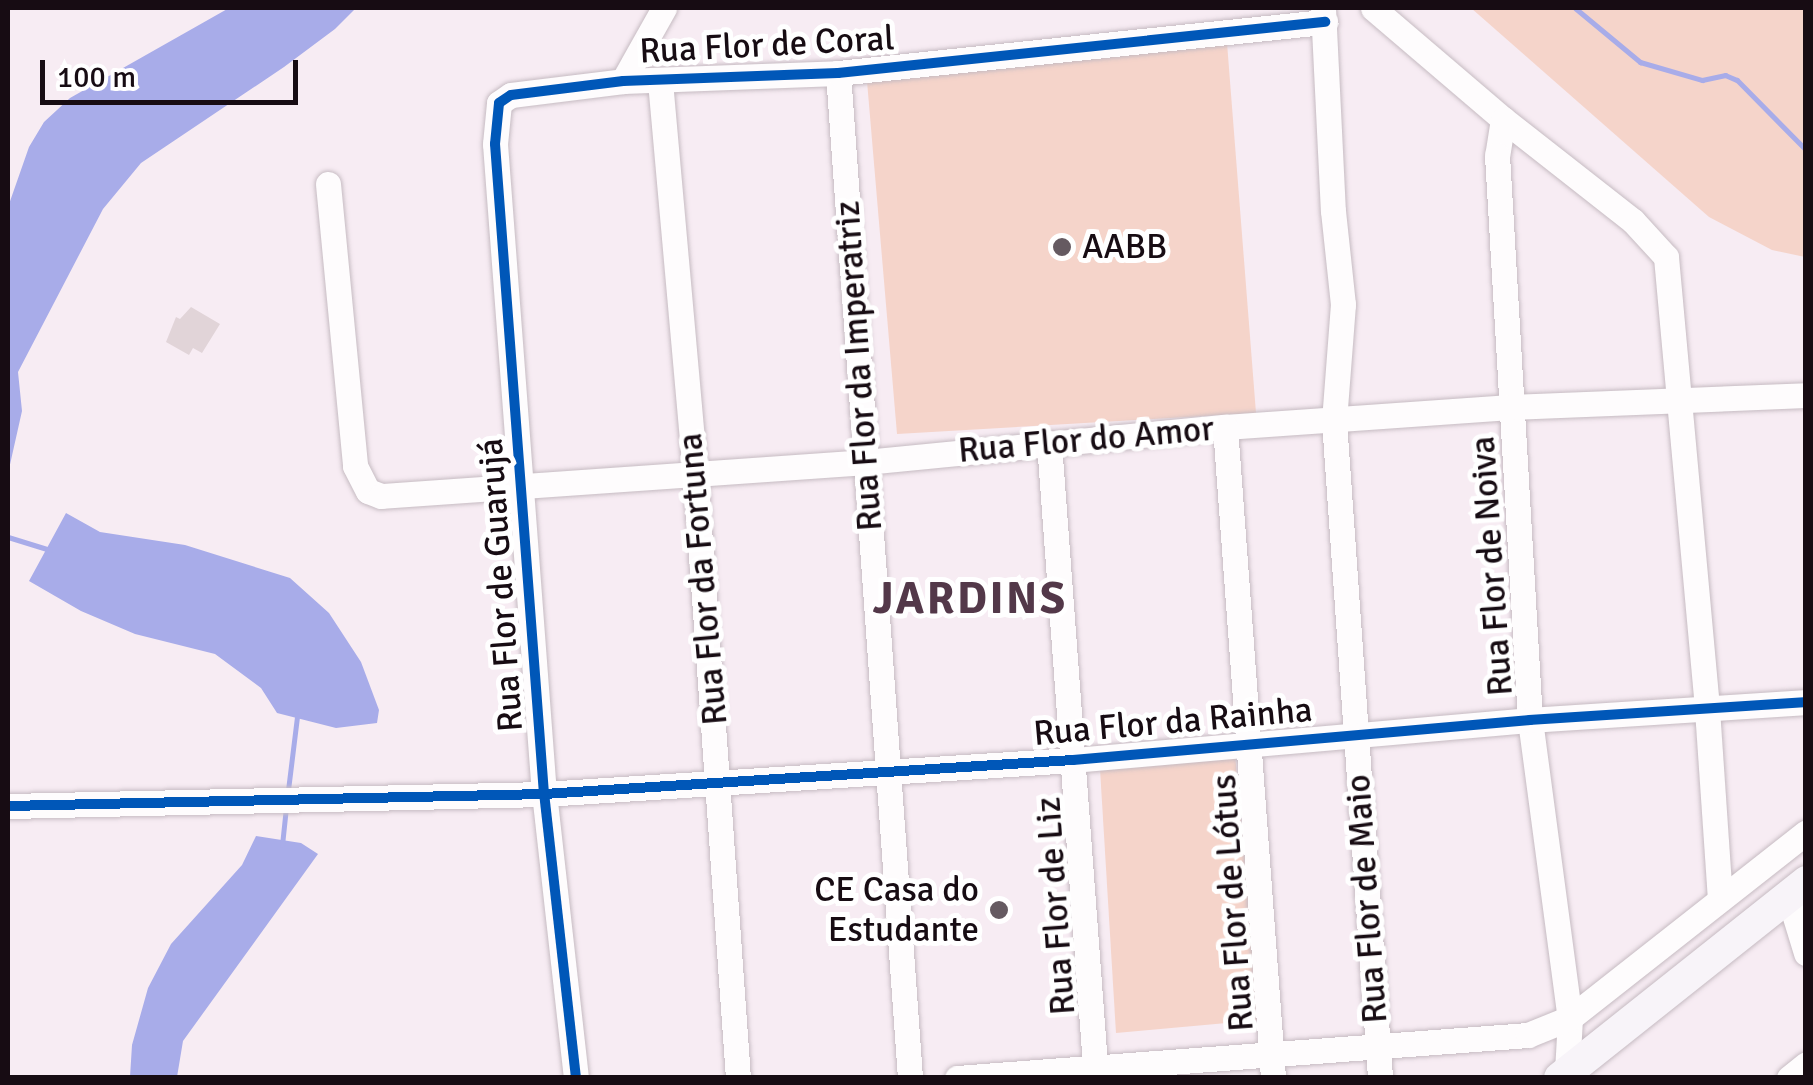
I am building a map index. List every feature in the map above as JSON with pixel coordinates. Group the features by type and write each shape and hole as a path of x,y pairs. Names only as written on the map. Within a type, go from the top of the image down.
{"main road":[{"path":"1564,1075 1797,888"}],"street":[{"path":"623,81 664,8"},
{"path":"1372,8 1503,120 1634,221 1666,257 1720,899"},
{"name":"Rua Flor de Coral","path":"511,95 623,81 838,72 1324,15"},
{"name":"Rua Flor de Maio","path":"1324,15 1333,211 1342,304 1334,421 1380,1078"},
{"name":"Rua Flor da Imperatriz","path":"838,72 910,1078"},
{"name":"Rua Flor da Fortuna","path":"660,81 695,471 738,1078"},
{"name":"Rua Flor de Guarujá","path":"511,95 499,103 494,144 544,794 576,1078"},
{"name":"Rua Flor de Noiva","path":"1503,120 1497,156 1510,407 1530,720 1570,1018 1564,1075"},
{"name":"Rua Flor do Amor","path":"328,184 355,466 368,491 392,497 521,489 695,471 866,462 1225,426 1678,398 1806,396"},
{"name":"Rua Flor de Lótus","path":"1225,426 1272,1066"},
{"name":"Rua Flor de Liz","path":"1049,443 1095,1072"},
{"name":"Rua Flor da Rainha","path":"8,806 544,794 1073,760 1530,720 1806,702"},
{"path":"957,1078 1272,1066 1376,1045 1528,1035 1570,1018 1806,832"},
{"path":"1797,888 1806,953"},
{"path":"1570,1018 1626,1029"},
{"path":"1790,1078 1806,1064"}],"shaded area":[{"path":"1471,8 1805,8 1805,257 1772,250 1709,217"},
{"name":"AABB","path":"1227,43 1256,413 897,434 867,81"},
{"path":"1235,755 1260,1020 1116,1033 1100,769"}],"water":[{"path":"229,8 356,8 284,67 141,163 103,209 18,372 22,411 9,469 8,509 8,207 29,147 44,122 70,98"},
{"path":"66,513 100,532 185,545 290,578 329,613 361,662 379,710 377,723 336,728 277,713 261,688 215,654 135,634 81,611 29,581"},
{"path":"256,836 301,843 318,854 183,1041 177,1077 130,1077 132,1045 148,988 171,944 242,865"}],"building":[{"path":"191,307 220,324 202,353 193,348 189,355 166,342 176,317 180,319"}],"waterway":[{"path":"1575,8 1640,62 1702,80 1725,75 1737,80 1806,150"},
{"path":"8,537 50,550"},
{"path":"288,790 297,717"},
{"path":"282,845 286,809"}],"cycle path":[{"path":"576,1078 544,794 495,144 499,103 511,95 623,81 838,73 1325,22"},
{"path":"8,806 544,794 1073,760 1530,720 1806,702"}],"place":[{"name":"AABB","path":"1062,247"},
{"name":"CE Casa do Estudante","path":"999,910"}],"district":[{"name":"JARDINS","path":"970,599"}]}
